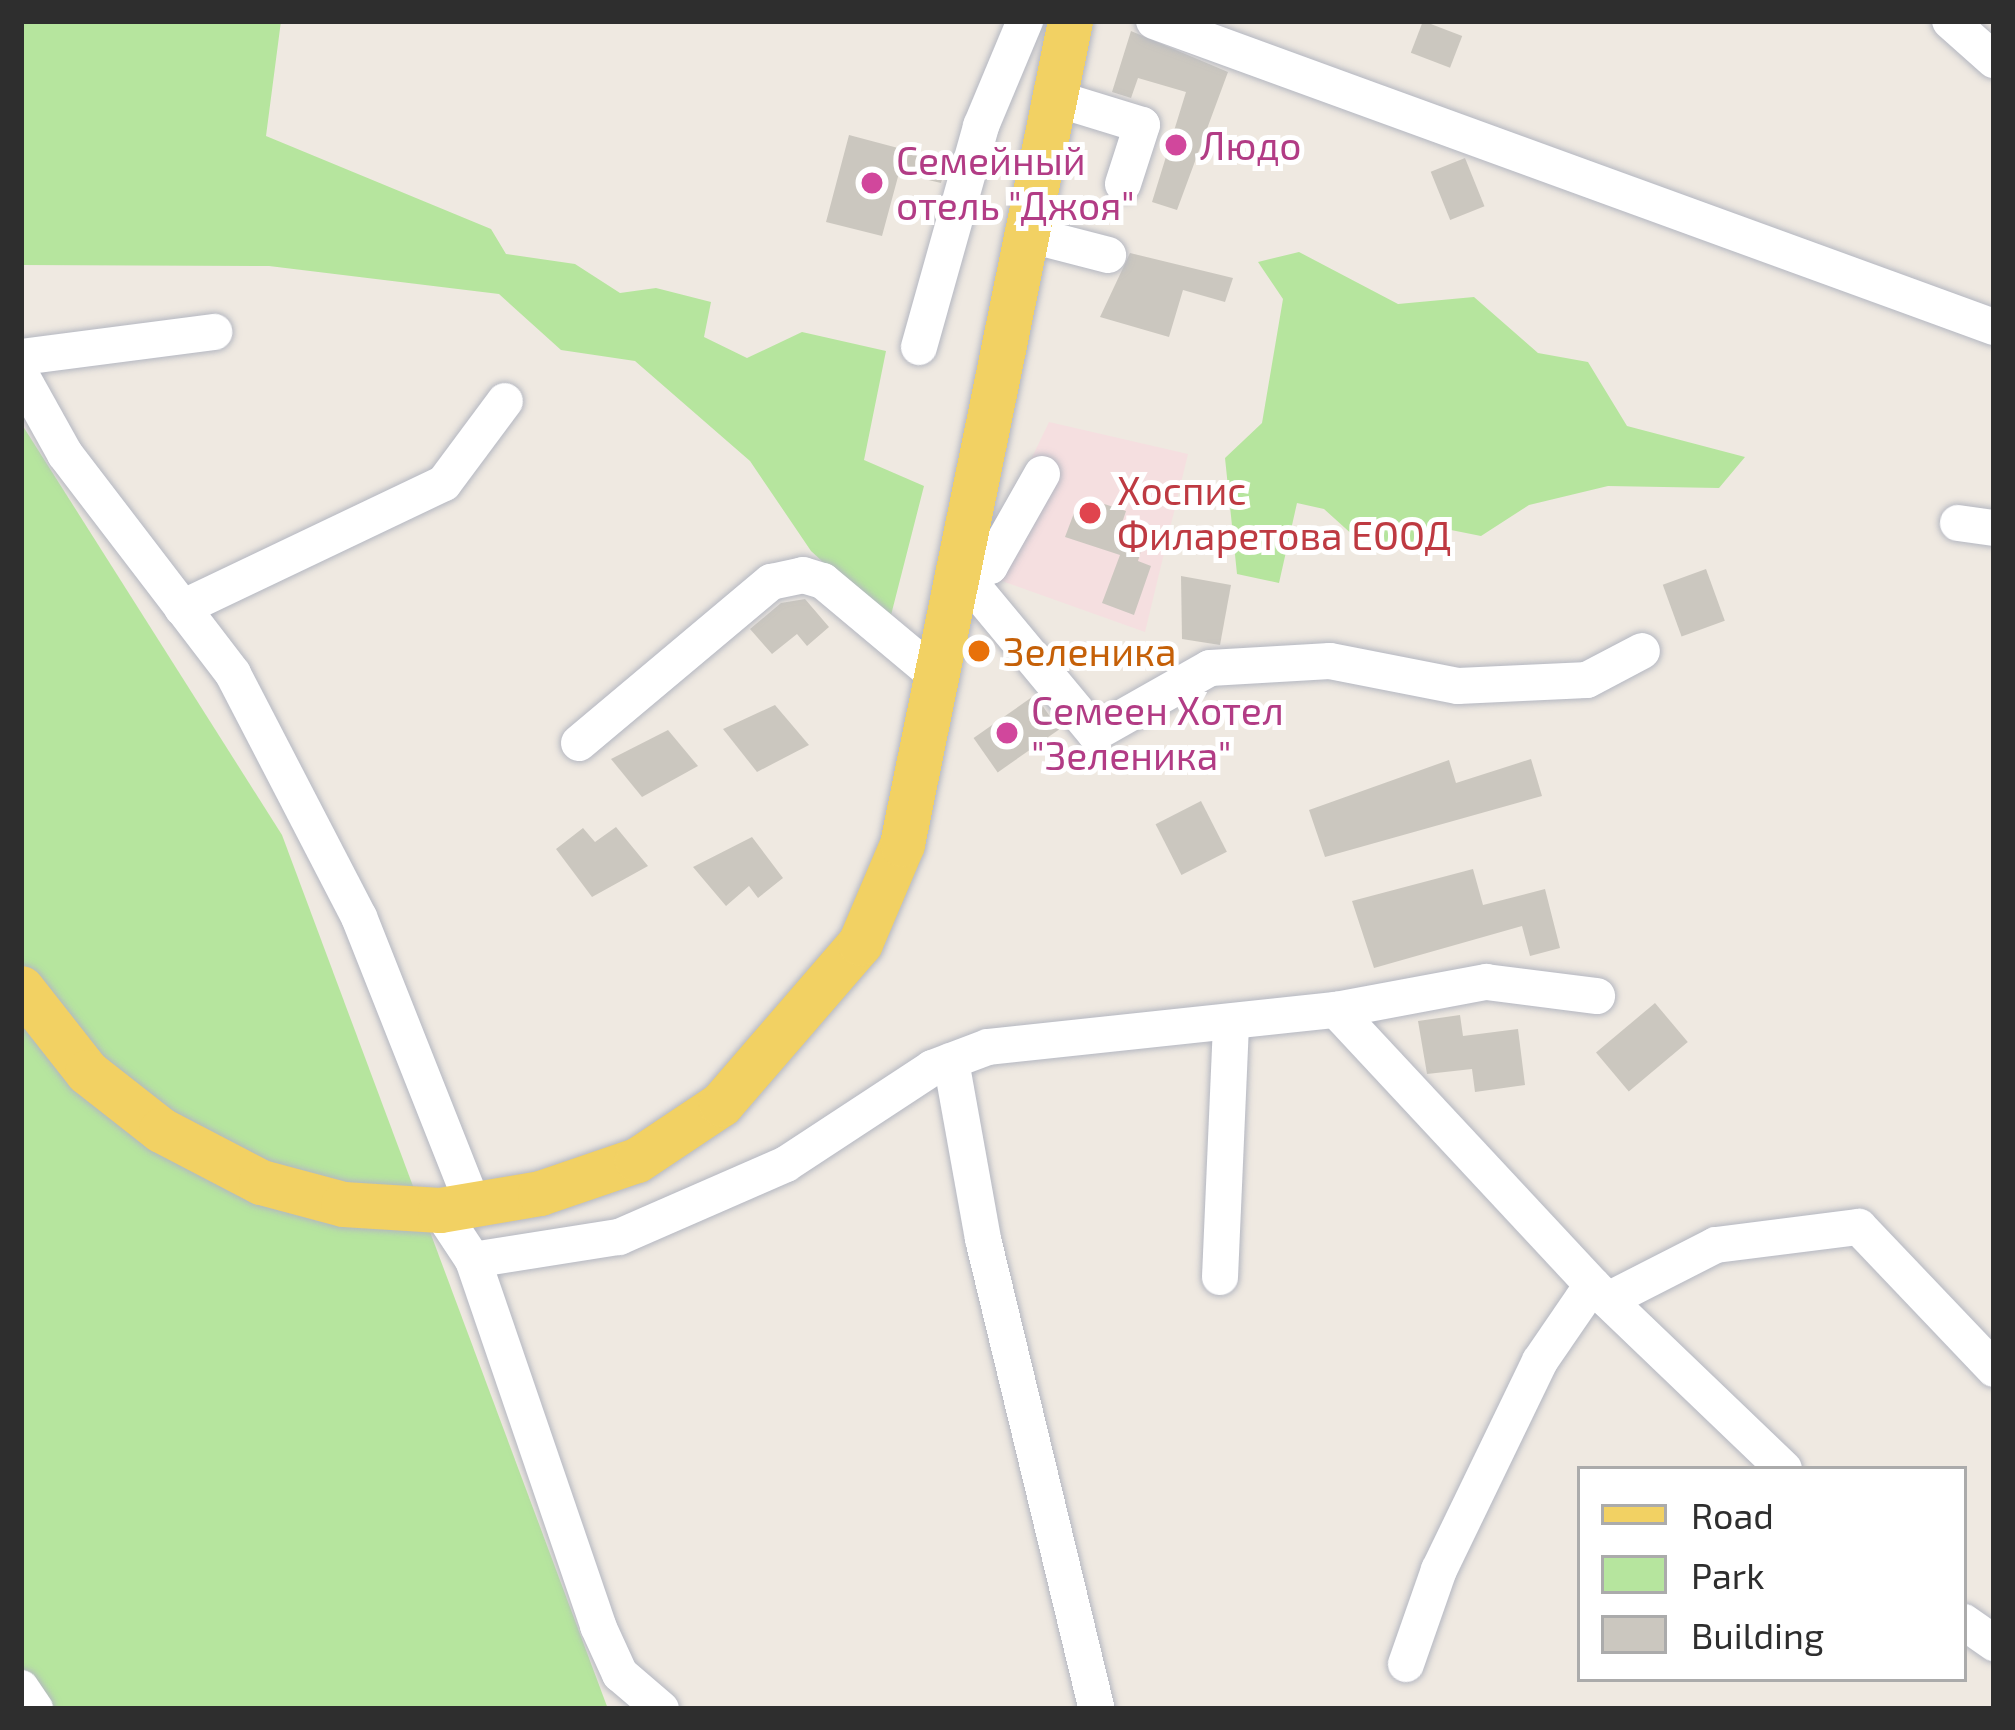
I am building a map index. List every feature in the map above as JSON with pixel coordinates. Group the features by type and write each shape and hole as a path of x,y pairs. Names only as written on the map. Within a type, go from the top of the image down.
{"main road":[{"path":"21,988 88,1072 208,1159 298,1195 456,1207 637,1160 721,1104 860,943 902,844 962,573 1023,233 1070,21"}],"street":[{"path":"919,347 981,126 1025,21"},
{"path":"1154,21 1994,330"},
{"path":"1950,21 1994,61"},
{"path":"1054,98 1142,125 1123,184"},
{"path":"1023,233 1108,255"},
{"path":"21,357 214,332"},
{"path":"21,375 65,454 233,674 359,917 598,1626 620,1674 662,1709"},
{"path":"182,608 444,483 506,401"},
{"path":"1042,474 990,566 962,573 1095,733 1210,668 1330,661 1458,686 1587,680 1642,651"},
{"path":"579,743 771,582 803,575 824,581 939,678"},
{"path":"472,1260 619,1237 691,1211 951,1061 988,1047 1336,1010 1486,982 1598,995"},
{"path":"1336,1010 1600,1292 1781,1466"},
{"path":"1220,1277 1232,1022"},
{"path":"951,1061 993,1284 1097,1709"},
{"path":"1406,1664 1439,1570 1530,1382 1600,1292 1716,1245 1859,1227 1994,1369"},
{"path":"1967,1624 1994,1643"},
{"path":"21,1688 35,1709"}],"shaded area":[{"name":"Хоспис Филаретова ЕООД","path":"1049,422 1188,454 1145,632 977,572"}],"green space":[{"path":"21,21 281,21 266,136 491,229 506,254 575,264 620,293 656,288 711,302 704,337 747,358 802,332 886,351 864,460 924,486 889,623 811,551 750,461 635,361 561,350 499,294 269,266 21,265"},
{"path":"1299,252 1398,304 1474,297 1538,353 1588,362 1627,426 1745,457 1719,488 1608,486 1529,505 1481,536 1441,528 1403,550 1355,537 1324,509 1297,503 1279,583 1237,574 1225,458 1262,423 1283,299 1258,262"},
{"path":"21,423 282,835 608,1709 21,1709"}],"building":[{"path":"1423,21 1462,36 1450,68 1411,53"},
{"path":"1131,31 1228,72 1177,210 1152,202 1186,92 1138,78 1131,98 1112,92"},
{"path":"849,135 947,161 941,183 899,173 882,236 826,222"},
{"path":"1465,158 1484,206 1450,220 1431,172"},
{"path":"1130,253 1233,278 1225,302 1183,290 1169,337 1100,317"},
{"path":"1095,501 1126,511 1121,526 1146,534 1138,561 1151,566 1134,615 1102,603 1120,555 1065,537 1074,513 1089,518"},
{"path":"1706,569 1725,621 1682,636 1663,585"},
{"path":"1181,576 1231,585 1220,645 1182,639"},
{"path":"805,599 829,627 807,646 797,634 772,654 750,629 781,603"},
{"path":"1035,695 1059,729 998,772 974,738"},
{"path":"775,705 809,745 757,772 723,729"},
{"path":"668,730 698,766 642,797 611,759"},
{"path":"1531,759 1542,796 1325,857 1309,810 1449,760 1456,783"},
{"path":"1201,801 1227,852 1181,875 1156,824"},
{"path":"616,827 648,866 592,897 556,849 583,828 595,842"},
{"path":"752,837 783,878 758,898 749,886 726,906 693,867"},
{"path":"1473,869 1483,905 1545,889 1560,948 1530,956 1522,926 1374,968 1352,901"},
{"path":"1655,1003 1688,1042 1629,1092 1596,1052"},
{"path":"1460,1015 1463,1036 1518,1029 1525,1085 1475,1092 1472,1069 1427,1074 1418,1021"}],"place":[{"name":"Людо","path":"1176,145"},
{"name":"Семейный отель \"Джоя\"","path":"872,183"},
{"name":"Хоспис Филаретова ЕООД","path":"1090,513"},
{"name":"Зеленика","path":"979,651"},
{"name":"Семеен Хотел \"Зеленика\"","path":"1007,733"}]}
